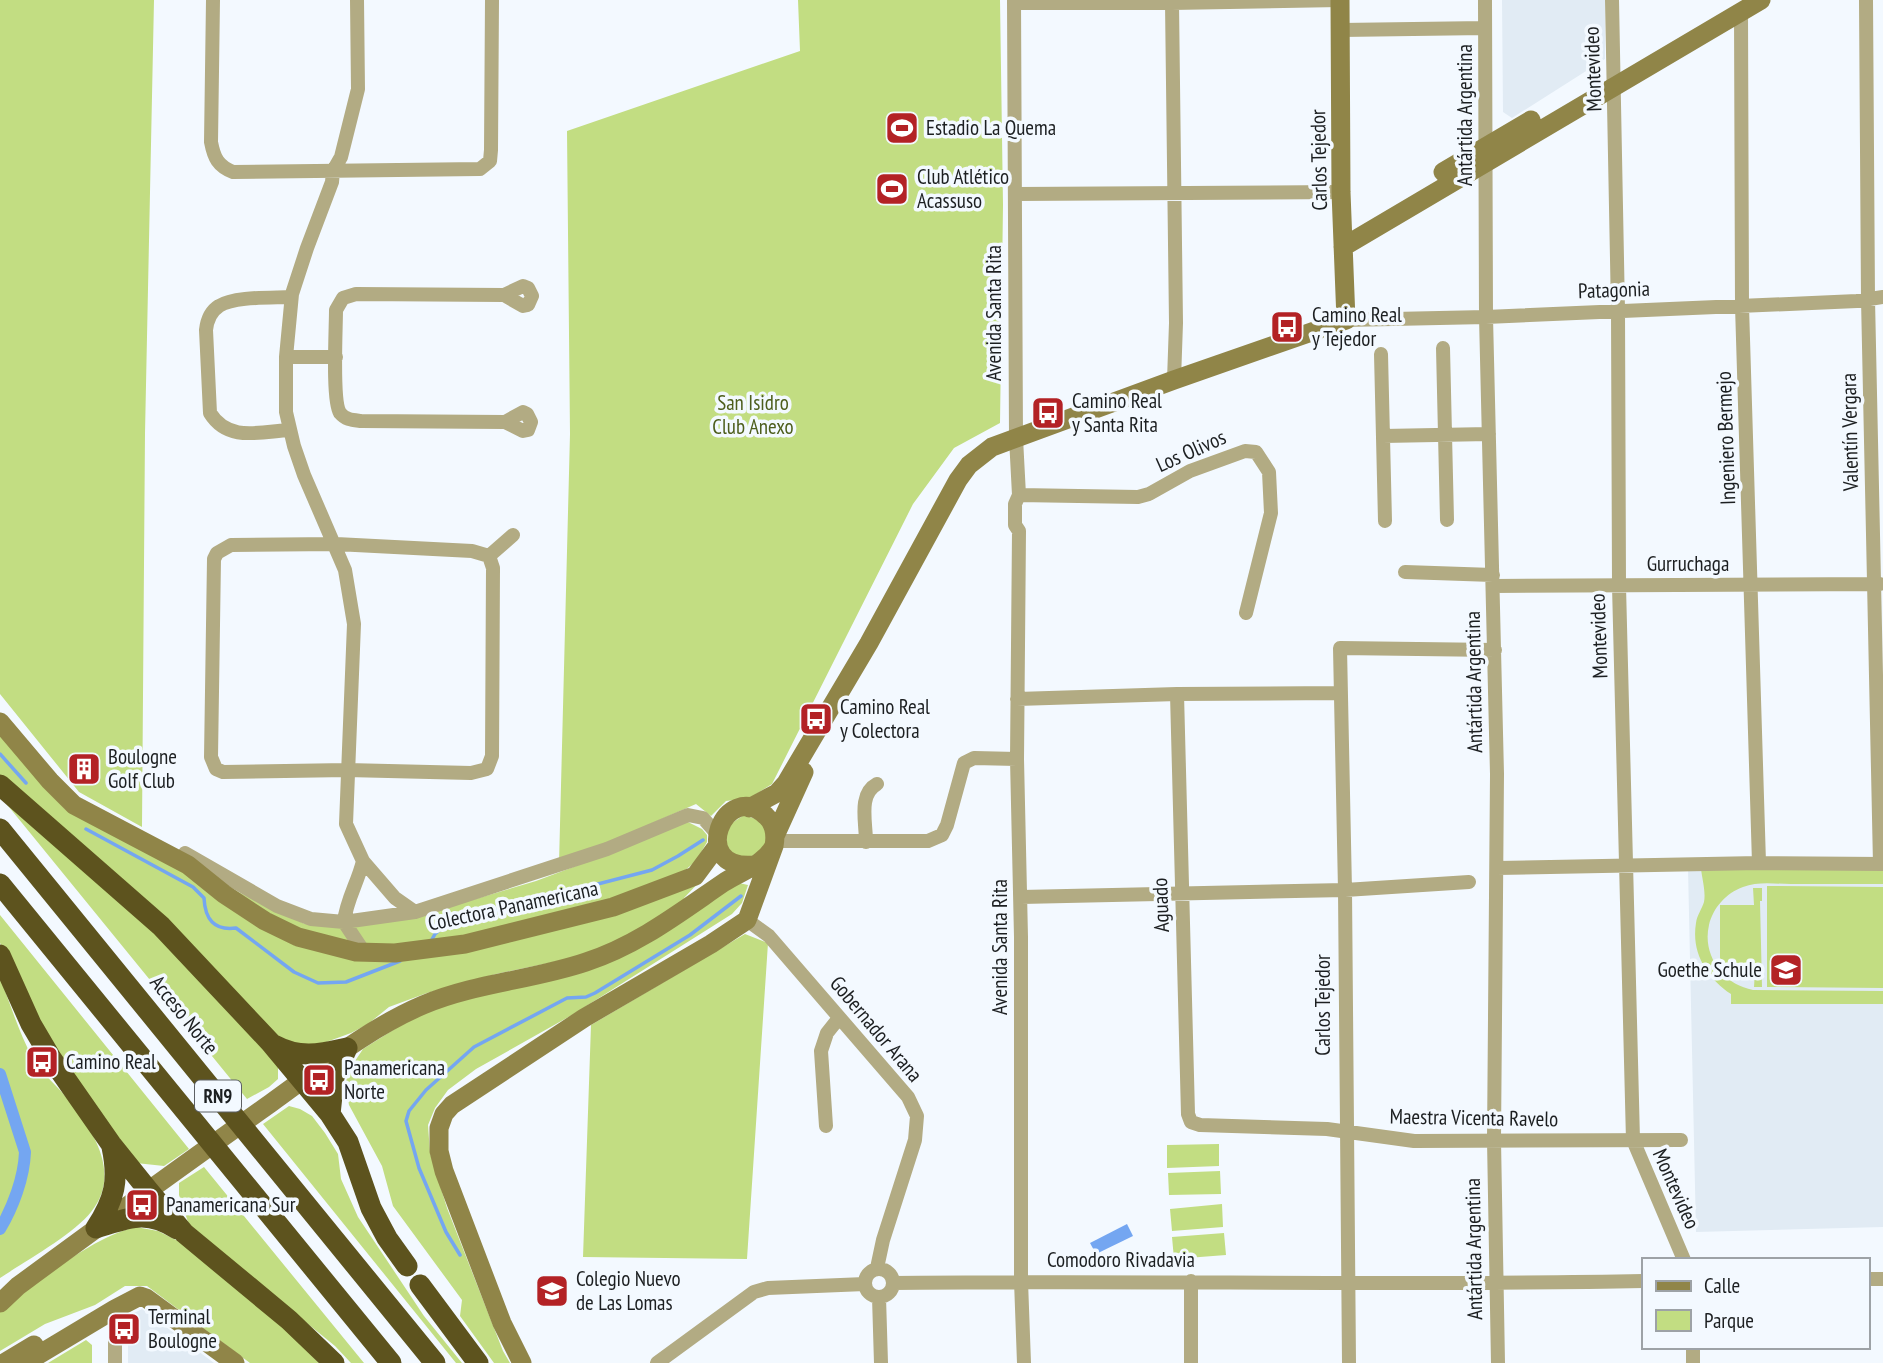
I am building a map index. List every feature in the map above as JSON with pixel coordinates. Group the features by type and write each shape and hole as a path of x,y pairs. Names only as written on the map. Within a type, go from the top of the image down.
{"highway":[{"path":"0,785 162,926 270,1042 330,1114 348,1142 371,1208 387,1238 407,1266"},
{"name":"Acceso Norte","path":"0,829 435,1363"},
{"name":"RN9","path":"0,884 391,1363"},
{"path":"0,955 38,1037 111,1144 184,1233"},
{"path":"270,1042 287,1052 302,1055 347,1048"},
{"path":"330,1114 334,1077 347,1048"},
{"path":"96,1228 107,1211 114,1188 117,1170 111,1144"},
{"path":"96,1228 147,1215 162,1219 184,1233 289,1320 334,1363"},
{"path":"420,1285 478,1363"}],"main road":[{"name":"Carlos Tejedor","path":"1340,0 1341,192 1346,320"},
{"path":"1343,239 1739,6 1761,0"},
{"path":"0,1303 9,1290 347,1048 389,1021 454,994 562,969 611,953 657,930 769,855 799,782 869,643 958,480 969,465 992,447 1346,320"},
{"path":"701,899 709,884 716,842 724,817 731,811 749,808 777,793 786,783 869,643"},
{"name":"Colectora Panamericana","path":"0,722 65,797 90,815 188,865 224,894 265,921 298,937 364,952 395,953 465,944 613,907 695,876 716,842"},
{"path":"522,1363 502,1323 444,1171 439,1151 439,1128 444,1114 466,1094 584,1018 747,920 775,841 771,822 766,815 749,808"},
{"path":"716,842 727,859 744,866 754,865"},
{"path":"24,1363 135,1298 146,1298 235,1363"},
{"path":"4,1363 72,1324 115,1309"}],"street":[{"path":"213,0 211,142 215,158 222,167 233,172 480,169 490,161 492,0"},
{"path":"357,0 358,89 341,157 333,171 332,182 292,297 286,358 286,412 304,475 345,569 354,624 346,824 363,861 395,898 415,912"},
{"path":"1014,1 1172,3 1340,0"},
{"name":"Antártida Argentina","path":"1485,0 1486,317 1495,650 1497,868 1494,1140 1498,1363"},
{"name":"Montevideo","path":"1612,0 1618,311 1619,586 1633,1140 1683,1258"},
{"name":"Valentín Vergara","path":"1866,0 1868,299 1879,584 1882,864"},
{"name":"Avenida Santa Rita","path":"1014,1 1018,497 1015,504 1015,525 1019,531 1017,759 1021,897 1021,1281 1024,1363"},
{"path":"1172,3 1176,323 1174,380"},
{"name":"Ingeniero Bermejo","path":"1739,6 1742,306 1759,863"},
{"path":"1341,30 1485,28"},
{"path":"1015,194 1341,192"},
{"path":"504,295 349,295 338,303 336,310 336,401 338,409 348,419 505,422"},
{"path":"289,430 238,434 223,429 215,422 209,413 206,330 208,321 219,306 232,301 292,297"},
{"name":"Patagonia","path":"1346,320 1486,317 1857,301 1883,297"},
{"path":"1443,348 1447,520"},
{"path":"1381,354 1385,521"},
{"path":"286,358 336,357"},
{"path":"1383,436 1489,434"},
{"name":"Los Olivos","path":"1018,497 1138,497 1149,494 1190,471 1245,450 1256,452 1269,472 1271,513 1246,613"},
{"path":"489,556 513,535"},
{"path":"336,544 472,551 489,556 494,568 492,756 487,769 471,773 347,770 223,772 216,769 211,757 214,559 217,553 231,545 336,544"},
{"name":"Gurruchaga","path":"1405,572 1493,580 1619,586 1879,584"},
{"name":"Carlos Tejedor","path":"1349,1363 1340,648 1495,650"},
{"path":"1017,699 1340,693"},
{"name":"Aguado","path":"1177,694 1188,1114"},
{"path":"775,841 928,841 942,835 947,825 964,762 974,758 1017,759"},
{"path":"866,842 865,798 869,788 877,784"},
{"path":"90,815 162,841 277,906 311,919 344,922 415,912 607,849 688,815 704,818 716,842"},
{"path":"363,861 347,903 344,922 364,952"},
{"path":"1497,868 1759,863 1882,864"},
{"path":"1021,897 1345,890 1469,882"},
{"name":"Gobernador Arana","path":"747,920 769,936 908,1097 917,1116 915,1140 883,1240 877,1268"},
{"path":"826,1126 821,1051 827,1033 839,1018"},
{"name":"Maestra Vicenta Ravelo","path":"1188,1114 1191,1122 1200,1125 1314,1128 1414,1142 1681,1140"},
{"path":"877,1268 890,1274 893,1283 887,1294 879,1297 871,1294 865,1284 867,1275 877,1268"},
{"path":"1191,1281 1191,1363"},
{"name":"Comodoro Rivadavia","path":"893,1283 1191,1281 1495,1284 1642,1281"},
{"path":"657,1363 754,1292 768,1288 865,1284"},
{"path":"879,1297 881,1363"},
{"path":"115,1309 115,1363"}],"shaded area":[{"path":"1502,0 1605,0 1605,59 1512,118 1503,112"},
{"name":"Goethe Schule","path":"1688,868 1883,869 1883,1227 1696,1232"},
{"path":"142,1309 214,1363 128,1363 128,1316"}],"green space":[{"name":"Boulogne Golf Club","path":"0,0 154,0 145,433 142,827 79,792 0,694"},
{"name":"San Isidro Club Anexo","path":"798,0 1000,0 1003,205 1000,423 954,448 913,504 772,784 750,798 726,801 711,816 696,804 559,864 570,434 567,131 800,51"},
{"path":"0,732 65,809 189,873 239,911 396,956 704,877 684,898 683,903 612,944 568,959 496,974 427,993 389,1007 368,1024 351,1033 310,1048 279,1040 0,776"},
{"path":"0,796 162,936 278,1062 278,1079 247,1099"},
{"path":"744,815 764,822 769,844 745,861 727,849 726,827"},
{"path":"686,821 702,829 707,835 707,842 696,861 683,872 614,903 464,940 395,948 300,933 228,887 305,924 455,905 536,881"},
{"path":"1701,869 1883,869 1883,884 1767,883 1743,887 1731,893 1717,907 1709,925 1708,944 1720,971 1720,905 1754,905 1753,888 1762,888 1762,987 1754,987 1755,971 1721,971 1728,978 1739,986 1753,990 1883,991 1883,1004 1731,1004 1731,994 1708,972 1696,944 1697,917 1704,898"},
{"path":"739,883 748,885 742,903 732,914 572,1015 476,1069 448,1090 435,1108 428,1125 430,1153 447,1208 510,1363 494,1363 460,1316 462,1300 393,1206 382,1166 349,1105 345,1084 351,1067 363,1049 428,1008 567,972"},
{"path":"1767,886 1883,887 1883,988 1767,987"},
{"path":"0,915 189,1149 164,1166 136,1163 55,1049 0,943"},
{"path":"745,934 768,943 747,1259 583,1257 591,1025"},
{"path":"0,977 32,1057 70,1102 96,1141 104,1169 104,1184 100,1198 83,1220 61,1238 0,1278"},
{"path":"289,1106 312,1116 325,1133 338,1154 341,1179 358,1217 424,1316 462,1363 456,1363 263,1124"},
{"path":"1219,1144 1219,1166 1167,1168 1167,1145"},
{"path":"204,1167 364,1363 351,1363 335,1346 190,1228 179,1195 179,1183"},
{"path":"1220,1171 1221,1194 1169,1195 1168,1173"},
{"path":"1222,1204 1223,1227 1172,1231 1170,1209"},
{"path":"136,1227 158,1231 182,1243 293,1335 319,1363 250,1363 147,1286 125,1286 95,1305 45,1324 0,1351 0,1312 83,1250 119,1232"},
{"path":"1224,1233 1226,1255 1174,1259 1172,1237"},
{"path":"86,1340 92,1345 92,1363 48,1363"}],"water":[{"path":"1127,1224 1133,1236 1096,1254 1090,1243"}],"waterway":[{"path":"0,754 26,783"},
{"path":"86,829 193,887 204,898 206,912 212,922 222,928 236,928 294,972 318,983 346,982 400,961"},
{"path":"430,943 447,923 652,870 703,840"},
{"path":"460,1255 446,1232 419,1168 406,1121 409,1111 426,1090 474,1047 567,998 586,997 595,993 690,935 741,896"},
{"path":"0,1074 25,1152 17,1192 0,1229"}],"place":[{"name":"Estadio La Quema","path":"902,128"},
{"name":"Club Atlético Acassuso","path":"892,189"},
{"name":"Camino Real y Tejedor","path":"1287,327"},
{"name":"Camino Real y Santa Rita","path":"1048,413"},
{"name":"Camino Real y Colectora","path":"816,719"},
{"name":"Boulogne Golf Club","path":"84,769"},
{"name":"Goethe Schule","path":"1786,970"},
{"name":"Camino Real","path":"42,1062"},
{"name":"Panamericana Norte","path":"319,1080"},
{"name":"Panamericana Sur","path":"142,1205"},
{"name":"Colegio Nuevo de Las Lomas","path":"552,1291"},
{"name":"Terminal Boulogne","path":"124,1329"}]}
